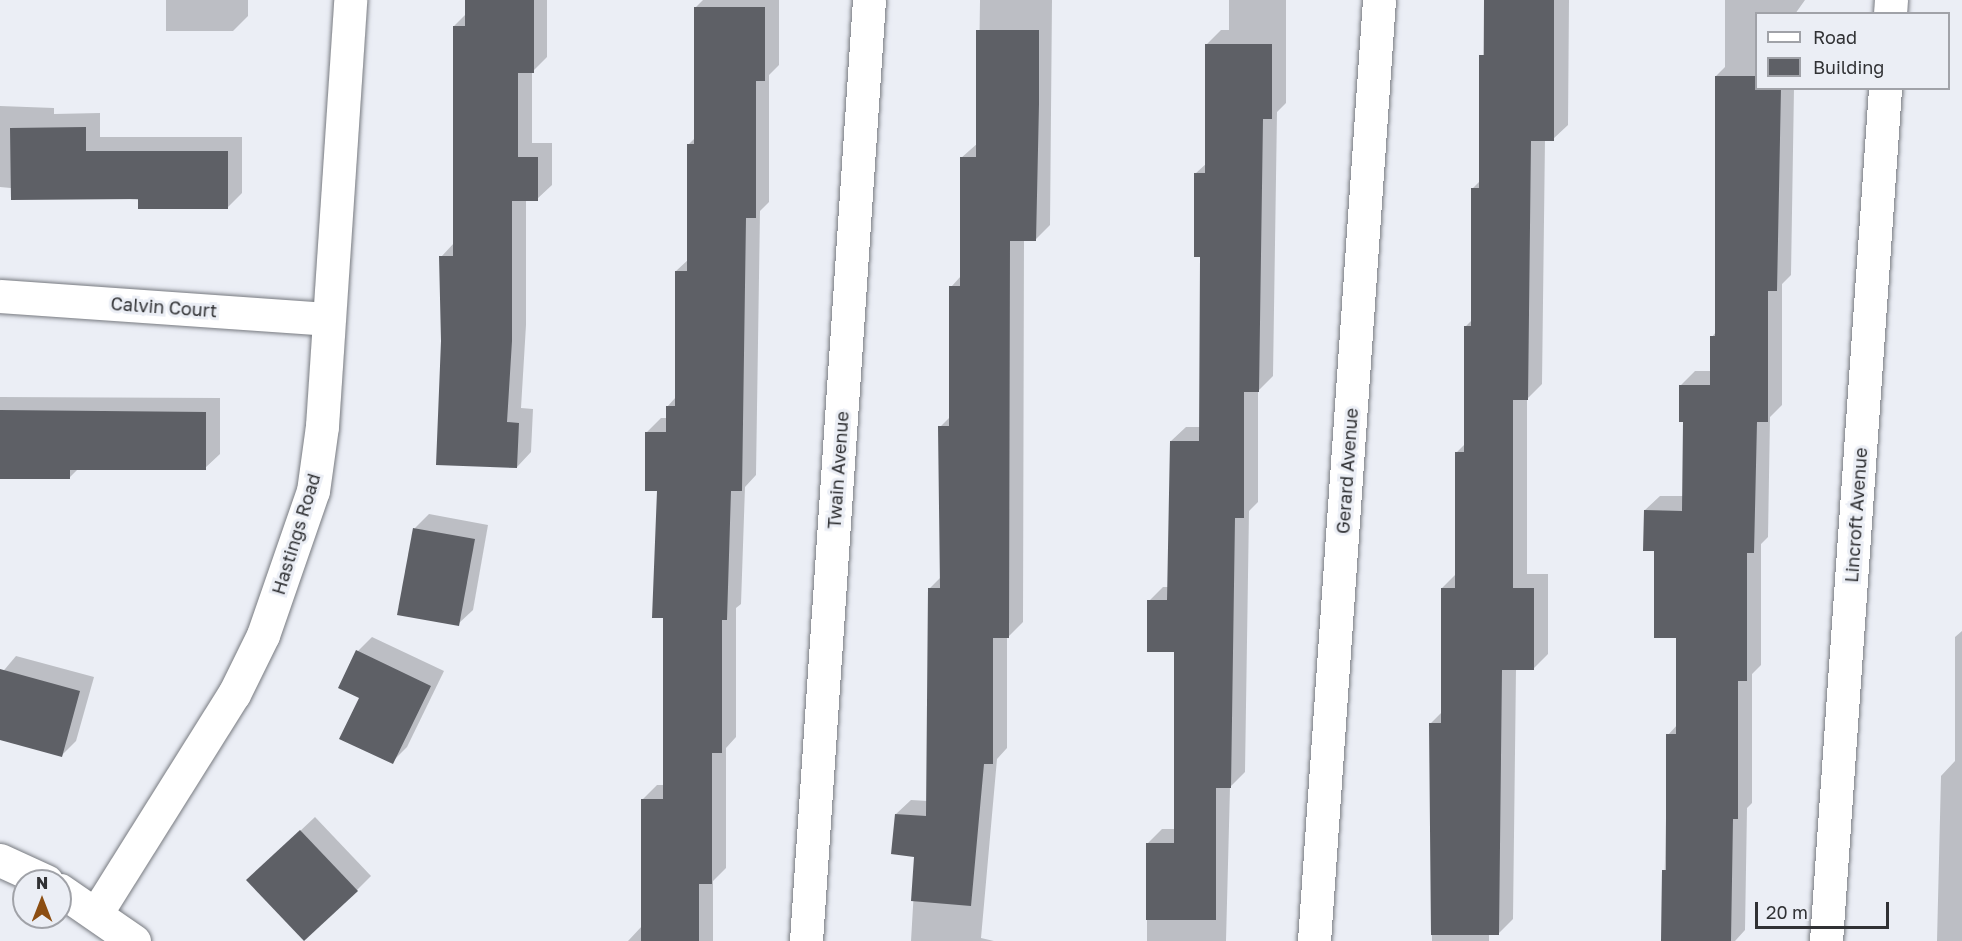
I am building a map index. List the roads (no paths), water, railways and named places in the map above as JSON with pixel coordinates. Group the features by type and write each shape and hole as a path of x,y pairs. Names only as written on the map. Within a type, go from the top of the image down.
{"street":[{"name":"Hastings Road","path":"97,912 234,694 263,635 313,490 322,426 350,0"},
{"name":"Twain Avenue","path":"806,941 869,0"},
{"name":"Gerard Avenue","path":"1314,941 1379,0"},
{"name":"Lincroft Avenue","path":"1826,941 1885,90"},
{"name":"Calvin Court","path":"0,296 328,319"},
{"path":"0,860 20,869"},
{"path":"72,897 97,912 134,941"}]}
